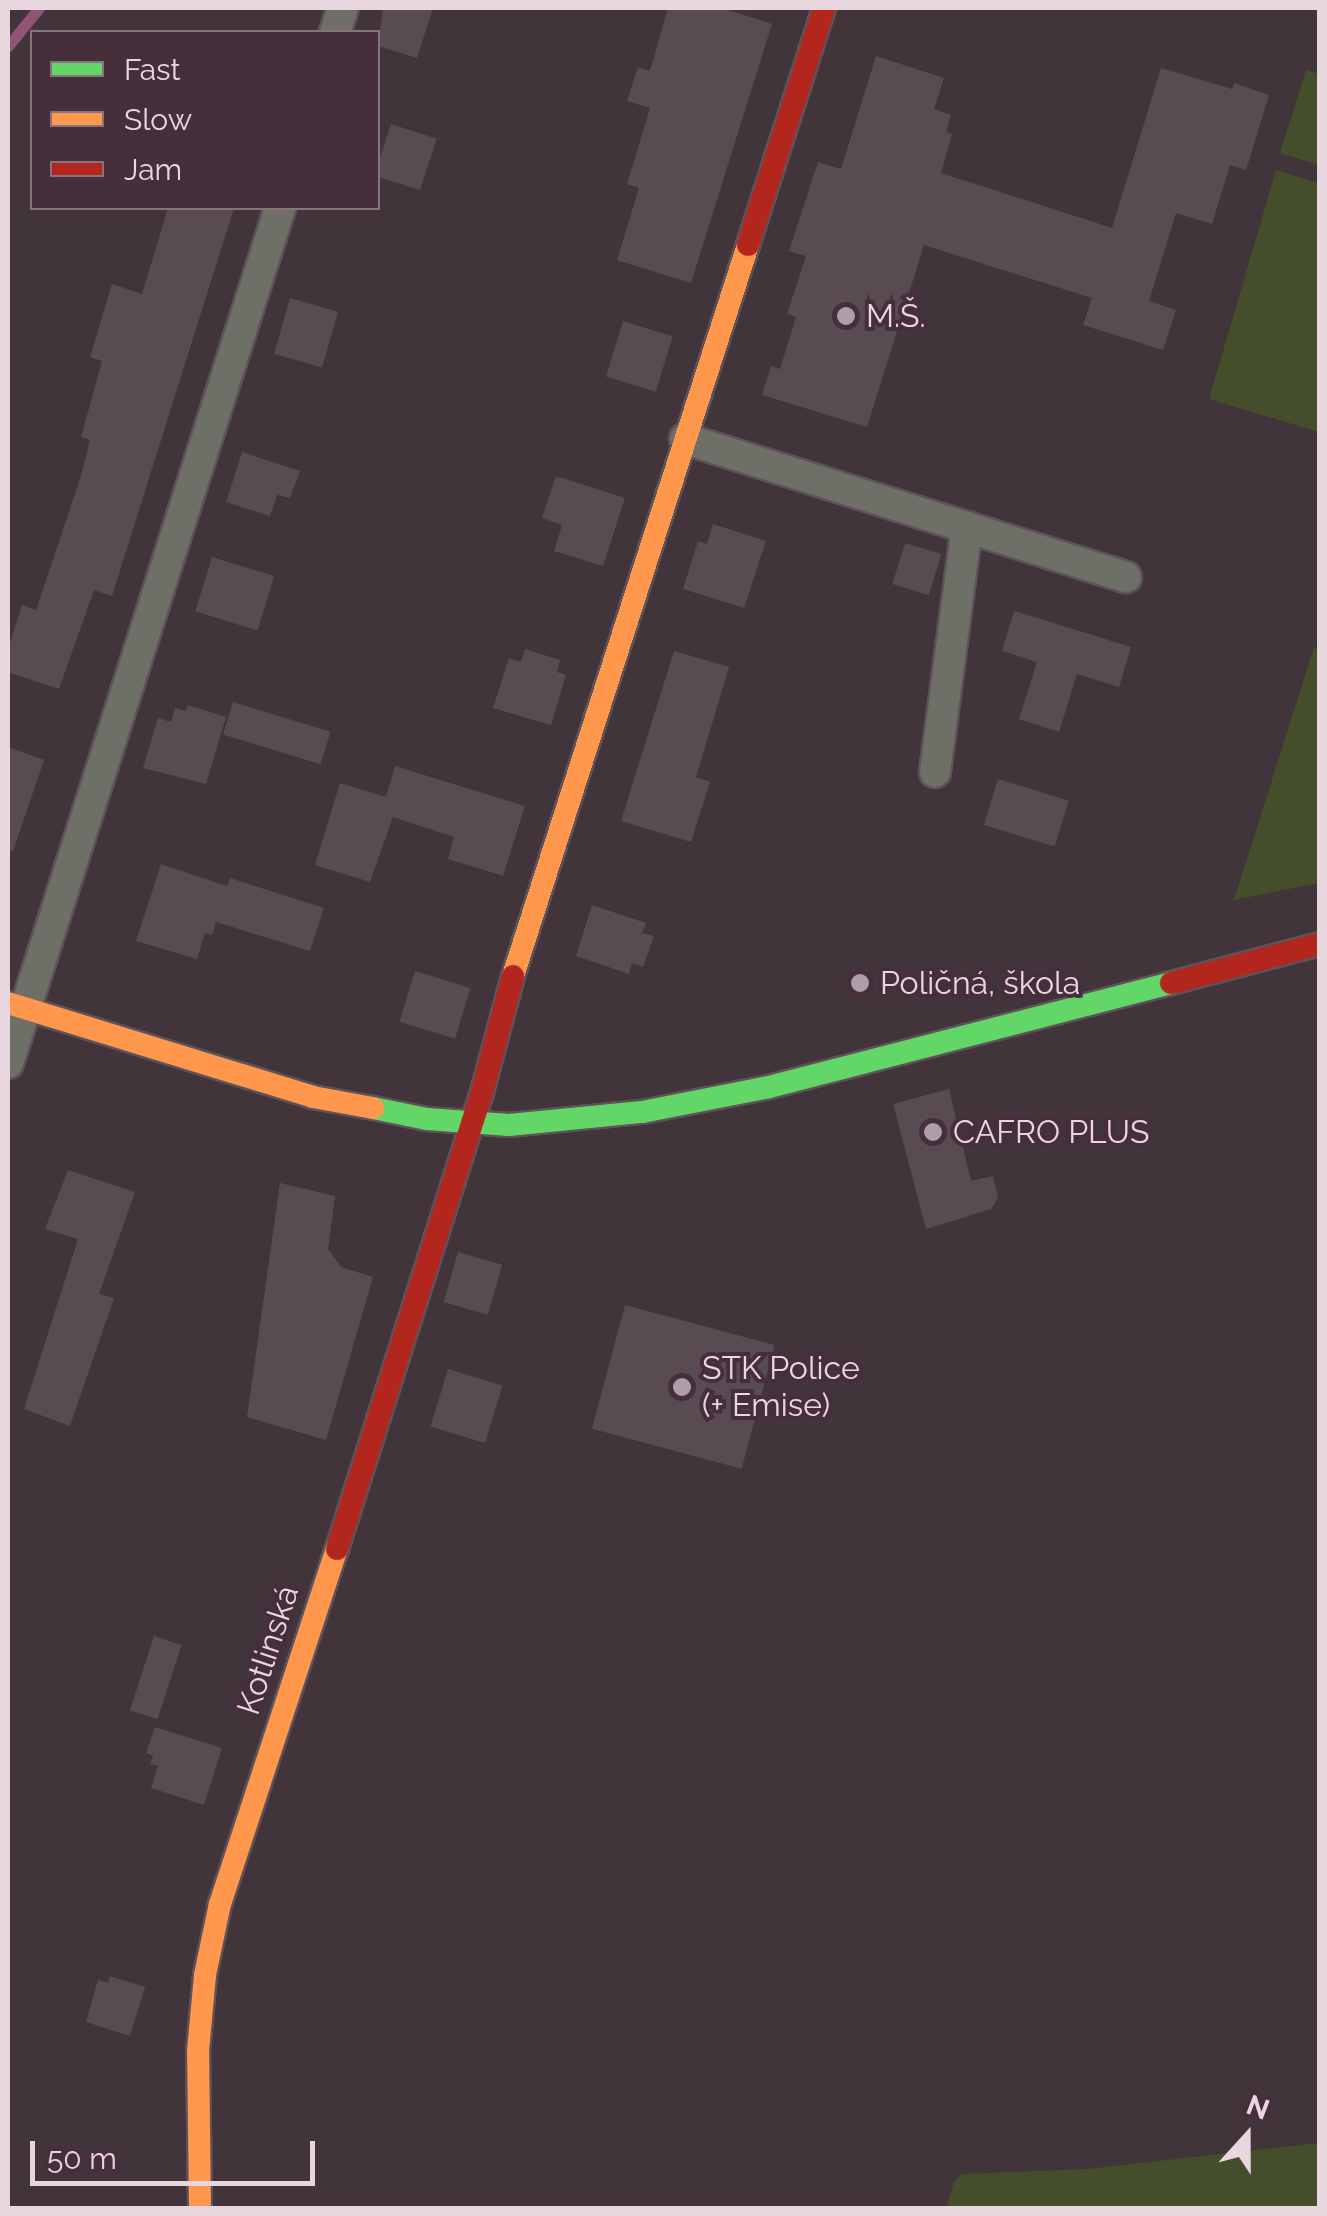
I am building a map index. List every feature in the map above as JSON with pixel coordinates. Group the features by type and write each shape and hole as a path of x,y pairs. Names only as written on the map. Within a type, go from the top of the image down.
{"street":[{"name":"Kotlinská","path":"200,2208 198,2051 210,1945 471,1124 492,1038 824,8"},
{"path":"8,1063 16,1005 279,210"},
{"path":"685,439 1126,577"},
{"path":"934,772 967,527"},
{"path":"16,1005 312,1098 471,1124 568,1122 769,1087 1320,944"}],"green space":[{"path":"1306,70 1319,74 1319,165 1280,153"},
{"path":"1276,170 1319,183 1319,432 1209,399"},
{"path":"1314,647 1320,651 1319,883 1234,900"},
{"path":"1319,2143 1319,2208 946,2208 954,2182 962,2174 1087,2169"}],"building":[{"path":"383,8 433,8 417,58 380,47"},
{"path":"668,8 722,8 772,24 691,283 617,260 639,188 627,184 650,108 627,101 638,67 650,71"},
{"path":"876,56 944,78 934,109 951,115 946,132 952,134 941,173 1112,228 1161,68 1232,89 1234,83 1269,95 1246,170 1230,165 1212,224 1176,213 1149,301 1176,310 1163,350 1083,325 1092,298 924,245 867,427 762,395 771,366 780,369 796,317 787,314 806,256 789,251 818,162 841,169"},
{"path":"391,124 437,139 420,190 380,177 380,158"},
{"path":"167,210 233,210 112,596 94,590 59,689 8,672 8,649 22,605 36,610 81,476 90,440 81,437 102,361 90,357 112,284 142,294"},
{"path":"290,298 338,312 322,368 274,354"},
{"path":"623,321 673,336 656,392 606,376"},
{"path":"242,452 300,471 290,498 277,495 270,516 226,502"},
{"path":"556,476 625,498 603,566 554,551 562,525 542,518"},
{"path":"713,524 766,541 744,608 683,589 698,541 707,544"},
{"path":"905,543 941,554 929,595 892,584"},
{"path":"212,557 274,576 257,631 195,612"},
{"path":"1014,611 1131,647 1119,687 1077,674 1059,732 1019,719 1037,662 1002,651"},
{"path":"525,649 560,660 557,672 566,675 551,725 493,708 509,658 521,662"},
{"path":"674,651 729,667 696,777 710,782 691,842 621,821"},
{"path":"233,702 331,732 321,764 223,735"},
{"path":"188,705 226,717 206,784 143,768 158,718 171,722 175,708 186,711"},
{"path":"8,747 44,760 13,851 8,850"},
{"path":"395,766 525,806 503,876 448,859 454,837 393,817 370,882 315,865 340,783 386,797"},
{"path":"998,779 1069,801 1055,847 984,825"},
{"path":"161,864 227,886 230,878 324,908 310,951 216,922 212,935 205,933 197,959 136,941"},
{"path":"592,905 646,923 642,933 654,936 643,967 632,963 629,974 576,956"},
{"path":"415,971 470,988 455,1039 400,1022"},
{"path":"949,1089 971,1181 993,1176 998,1198 991,1209 926,1229 893,1104"},
{"path":"68,1170 135,1192 99,1294 114,1298 70,1426 24,1409 78,1239 45,1229"},
{"path":"280,1183 335,1196 328,1249 341,1267 373,1277 326,1440 247,1417"},
{"path":"458,1252 502,1265 488,1315 444,1302"},
{"name":"STK Police (+ Emise)","path":"625,1305 775,1345 742,1469 592,1429"},
{"path":"448,1369 503,1386 485,1443 430,1426"},
{"path":"154,1636 182,1645 157,1719 130,1710"},
{"path":"155,1727 222,1748 204,1805 151,1788 158,1766 150,1764 153,1756 146,1753"},
{"path":"110,1976 145,1987 130,2036 86,2022 98,1980 108,1983"}],"waterway":[{"path":"8,46 39,8"}],"traffic: fast":[{"path":"373,1108 427,1119 509,1125 642,1112 769,1087 1171,983"}],"traffic: slow":[{"path":"513,976 748,245"},
{"path":"8,1003 313,1097 373,1108"},
{"path":"200,2208 198,2051 205,1975 220,1904 337,1549"}],"traffic: jam":[{"path":"748,245 824,8"},
{"path":"1171,983 1320,944"},
{"path":"337,1549 482,1092 513,976"}],"place":[{"name":"M.Š.","path":"846,316"},
{"name":"Poličná, škola","path":"860,983"},
{"name":"CAFRO PLUS","path":"933,1132"},
{"name":"STK Police (+ Emise)","path":"682,1387"}]}
